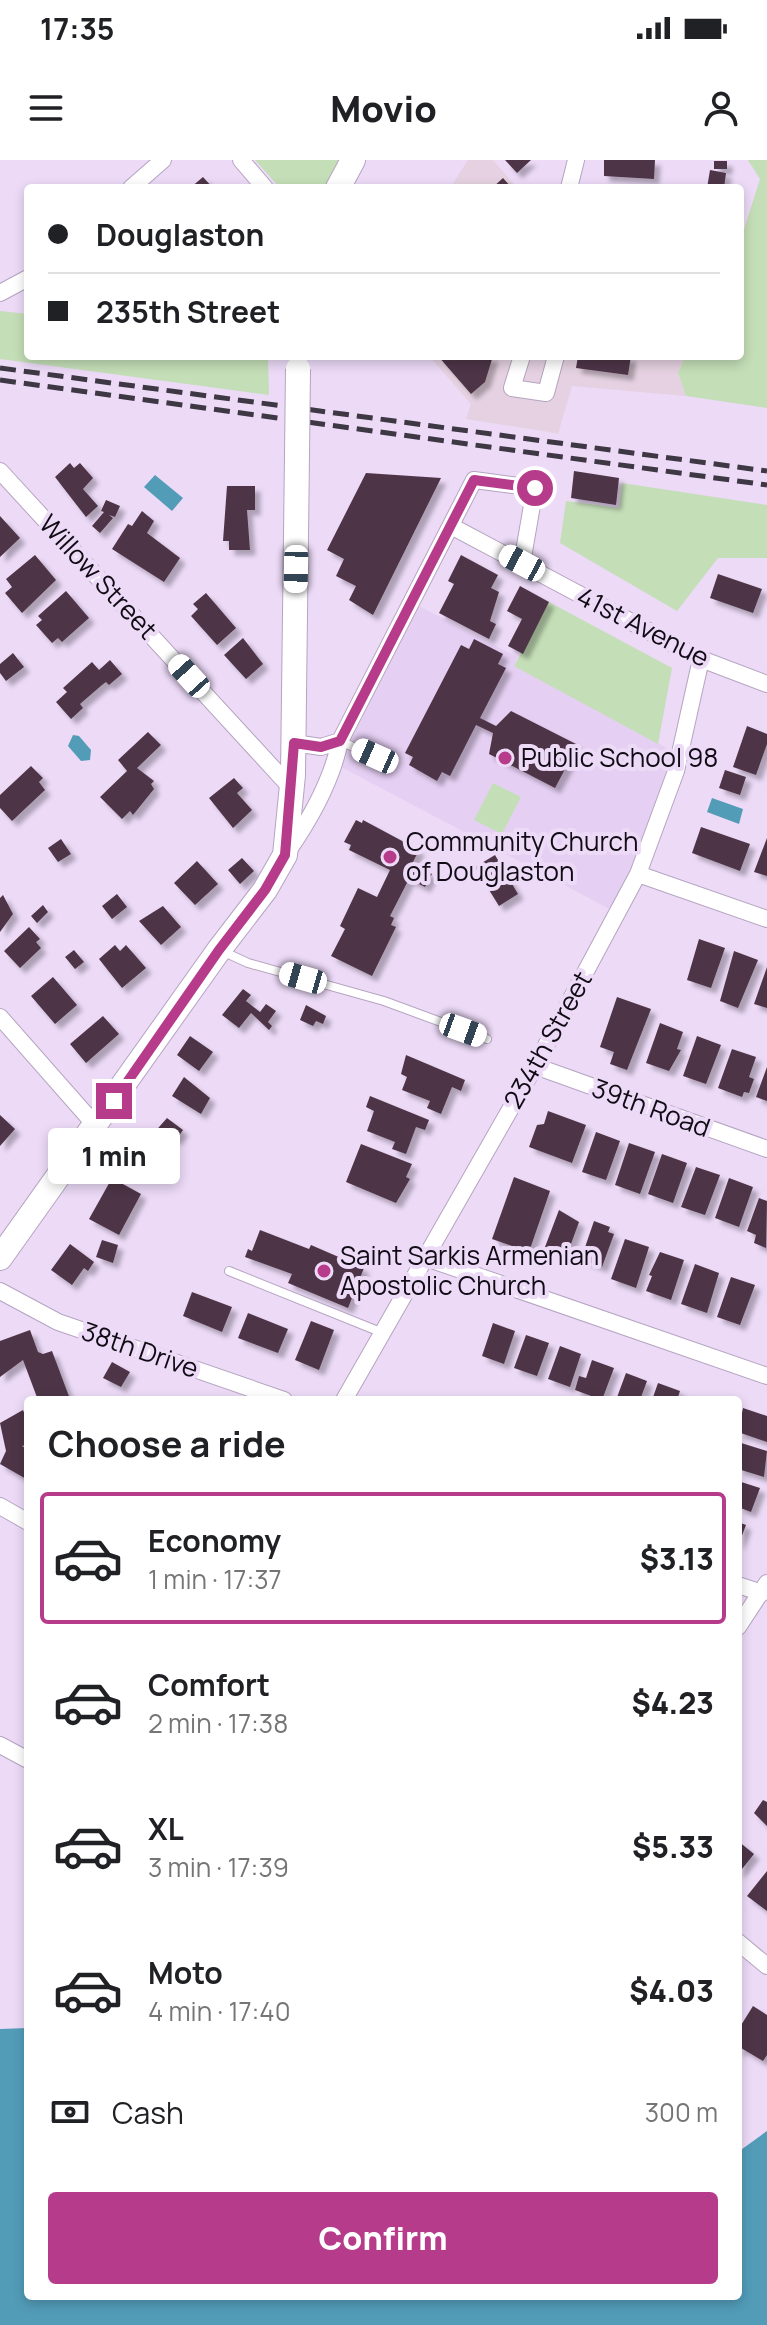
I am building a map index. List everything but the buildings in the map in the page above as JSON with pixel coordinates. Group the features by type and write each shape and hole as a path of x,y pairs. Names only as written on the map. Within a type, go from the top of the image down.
{"main road":[{"path":"340,184 353,160"},
{"path":"0,1258 265,890 285,855 293,790 298,362"}],"street":[{"path":"136,184 163,160"},
{"path":"241,160 262,184"},
{"path":"570,184 576,160"},
{"path":"4,291 24,280"},
{"path":"521,360 512,388 546,393 555,360"},
{"name":"Willow Street","path":"0,471 293,790"},
{"path":"285,855 317,802 336,763 340,741 474,480 535,488 522,563"},
{"name":"41st Avenue","path":"451,526 701,659 767,684"},
{"name":"234th Street","path":"346,1396 535,1066 638,874 676,771 701,659"},
{"path":"294,743 321,747 340,741"},
{"path":"638,874 767,919"},
{"path":"0,1017 96,1126"},
{"name":"39th Road","path":"535,1066 767,1149"},
{"path":"426,1258 767,1376"},
{"name":"38th Drive","path":"0,1291 58,1322 272,1396"},
{"path":"0,1506 24,1520"},
{"path":"742,1585 764,1588 742,1621"},
{"path":"0,1745 24,1758"},
{"path":"742,1945 767,1966"}],"lane":[{"path":"340,741 391,763"},
{"path":"219,950 248,963 384,1001 487,1039"},
{"path":"229,1271 384,1334"}],"shaded area":[{"path":"468,160 493,160 514,184 453,184"},
{"path":"432,360 683,360 678,373 686,396 572,386 558,434 466,419 471,404"},
{"name":"Public School 98","path":"411,602 517,657 515,666 680,755 617,913 330,761"}],"green space":[{"path":"255,160 344,160 331,184 276,184"},
{"path":"748,160 767,160 767,408 686,396 678,373 683,360 744,360 744,229 760,179"},
{"path":"0,311 24,314 24,360 268,360 269,395 0,359"},
{"path":"622,483 767,505 767,558 718,558 677,611 560,543 566,501 619,508"},
{"path":"549,602 672,668 658,744 514,666"},
{"path":"493,783 521,797 502,834 474,820"}],"water":[{"path":"155,475 183,498 172,511 144,487"},
{"path":"73,735 79,736 91,750 90,760 81,761 68,746"},
{"path":"712,798 743,809 739,824 707,812"},
{"path":"24,2028 24,2300 742,2300 742,2149 767,2131 767,2325 0,2325 0,2029"}],"railway":[{"path":"0,368 767,471"},
{"path":"0,380 767,485"}],"place":[{"name":"Public School 98","path":"505,758"},
{"name":"Community Church of Douglaston","path":"390,857"},
{"name":"Saint Sarkis Armenian Apostolic Church","path":"324,1271"}],"route":[{"path":"114,1101 219,950 265,890 285,855 293,790 294,743 321,747 340,741 474,480 535,488"}]}
